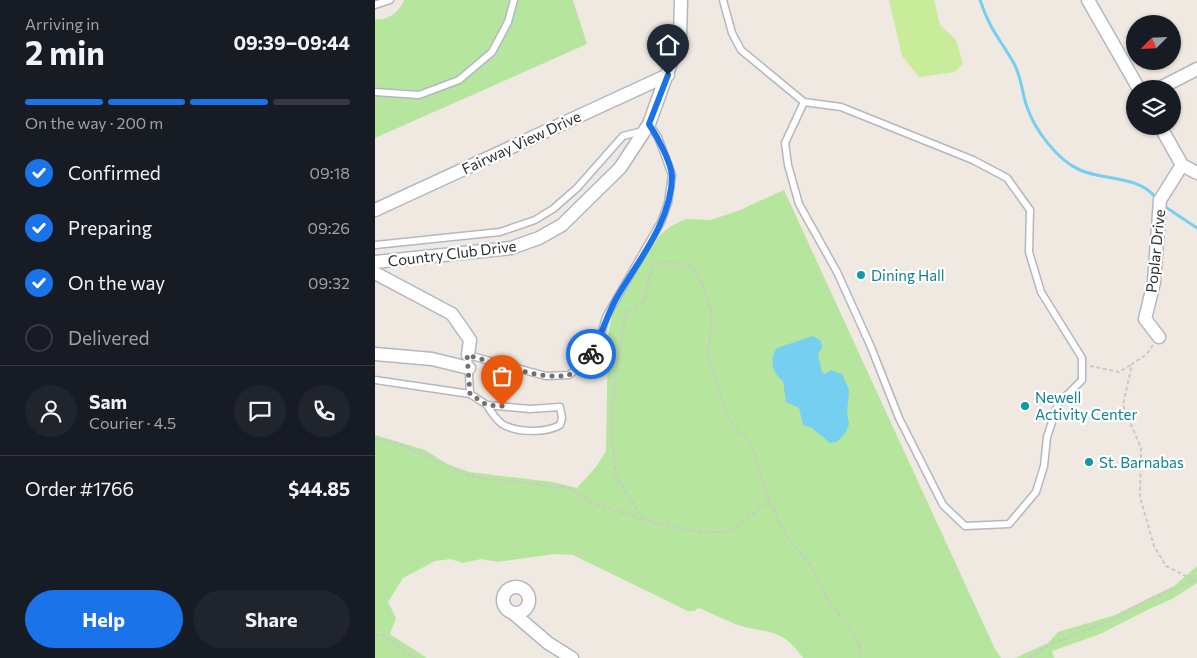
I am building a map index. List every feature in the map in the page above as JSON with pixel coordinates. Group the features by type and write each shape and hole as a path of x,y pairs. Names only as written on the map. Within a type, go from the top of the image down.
{"street":[{"name":"Country Club Drive","path":"375,262 511,248 539,238 561,225 620,168 647,127 668,75 680,38 681,0"},
{"path":"1088,0 1134,80"},
{"path":"1176,80 1197,69"},
{"name":"Fairway View Drive","path":"375,210 668,75"},
{"path":"1165,135 1182,165 1197,172"},
{"name":"Poplar Drive","path":"1159,337 1145,319 1154,282 1160,200 1182,165"},
{"path":"375,273 452,314 469,340 468,362 375,354"},
{"path":"513,613 548,643 572,658"}],"lane":[{"path":"375,6 390,0"},
{"path":"375,92 419,95 459,80 492,52 508,22 514,0"},
{"path":"723,0 732,33 741,50 804,102 841,106 973,160 1007,178 1030,210 1029,252 1041,292 1082,358 1081,380 1058,404 1047,437 1044,466 1036,492 1009,524 965,526 943,505 899,418 871,347 837,272 799,204 788,165 785,144 804,102"},
{"path":"375,245 500,232 535,220 553,209 577,188 623,136 647,127 658,137 672,175 668,203 661,222 606,316 599,341 586,362 569,375 546,376 468,362 470,394"},
{"path":"375,380 470,394 487,405 501,423 525,430 554,428 560,425 562,418 560,407 530,409 487,405"}],"path":[{"path":"643,519 616,476 611,427 616,371 626,312 643,303 653,265 670,261 691,266 701,282 712,315 708,355 728,419 751,445 769,500 785,534 813,569 826,596 859,644 861,658"},
{"path":"1082,365 1119,372 1147,354 1159,337"},
{"path":"1132,364 1123,405 1141,448 1139,497 1154,546 1166,566 1196,580"},
{"path":"375,439 395,442 471,477 569,488 592,503 674,528 731,529 769,500"},
{"path":"1029,658 1051,644 1112,620 1149,599 1196,580"},
{"path":"375,635 383,635 415,658"}],"green space":[{"path":"404,0 573,0 587,44 375,138 375,19 384,19 393,15"},
{"path":"889,0 934,0 940,25 956,40 963,64 955,72 919,77 902,56"},
{"path":"784,190 995,649 1001,658 803,658 787,640 780,636 735,624 699,608 694,611 688,611 573,555 554,554 498,562 481,559 462,563 451,559 435,561 403,578 388,602 396,618 390,634 427,658 375,658 375,435 425,450 447,464 469,472 553,482 577,488 596,467 606,451 608,336 612,314 642,261 660,235 671,226 686,219 711,220 740,210"},
{"path":"1197,566 1197,583 1172,599 1100,634 1052,651 1054,658 1015,658 1048,643 1058,632 1115,615 1174,586"}],"water":[{"path":"813,336 821,341 822,348 818,354 822,372 825,374 831,370 842,374 849,390 847,413 849,424 846,432 837,442 830,443 812,428 803,425 799,408 786,402 783,381 776,374 773,366 772,361 777,348"}],"waterway":[{"path":"980,0 990,25 1020,77 1025,101 1035,125 1055,152 1080,170 1140,185 1156,198"},
{"path":"1164,206 1197,228"}],"way so far":[{"path":"502,406 487,405 470,394 467,355 546,376 569,375 586,362 591,354"}],"place":[{"name":"Dining Hall","path":"861,275"},
{"name":"Newell Activity Center","path":"1025,406"},
{"name":"St. Barnabas","path":"1089,462"}],"route":[{"path":"591,354 599,341 606,316 661,222 668,203 672,175 658,137 649,124 668,75"}]}
